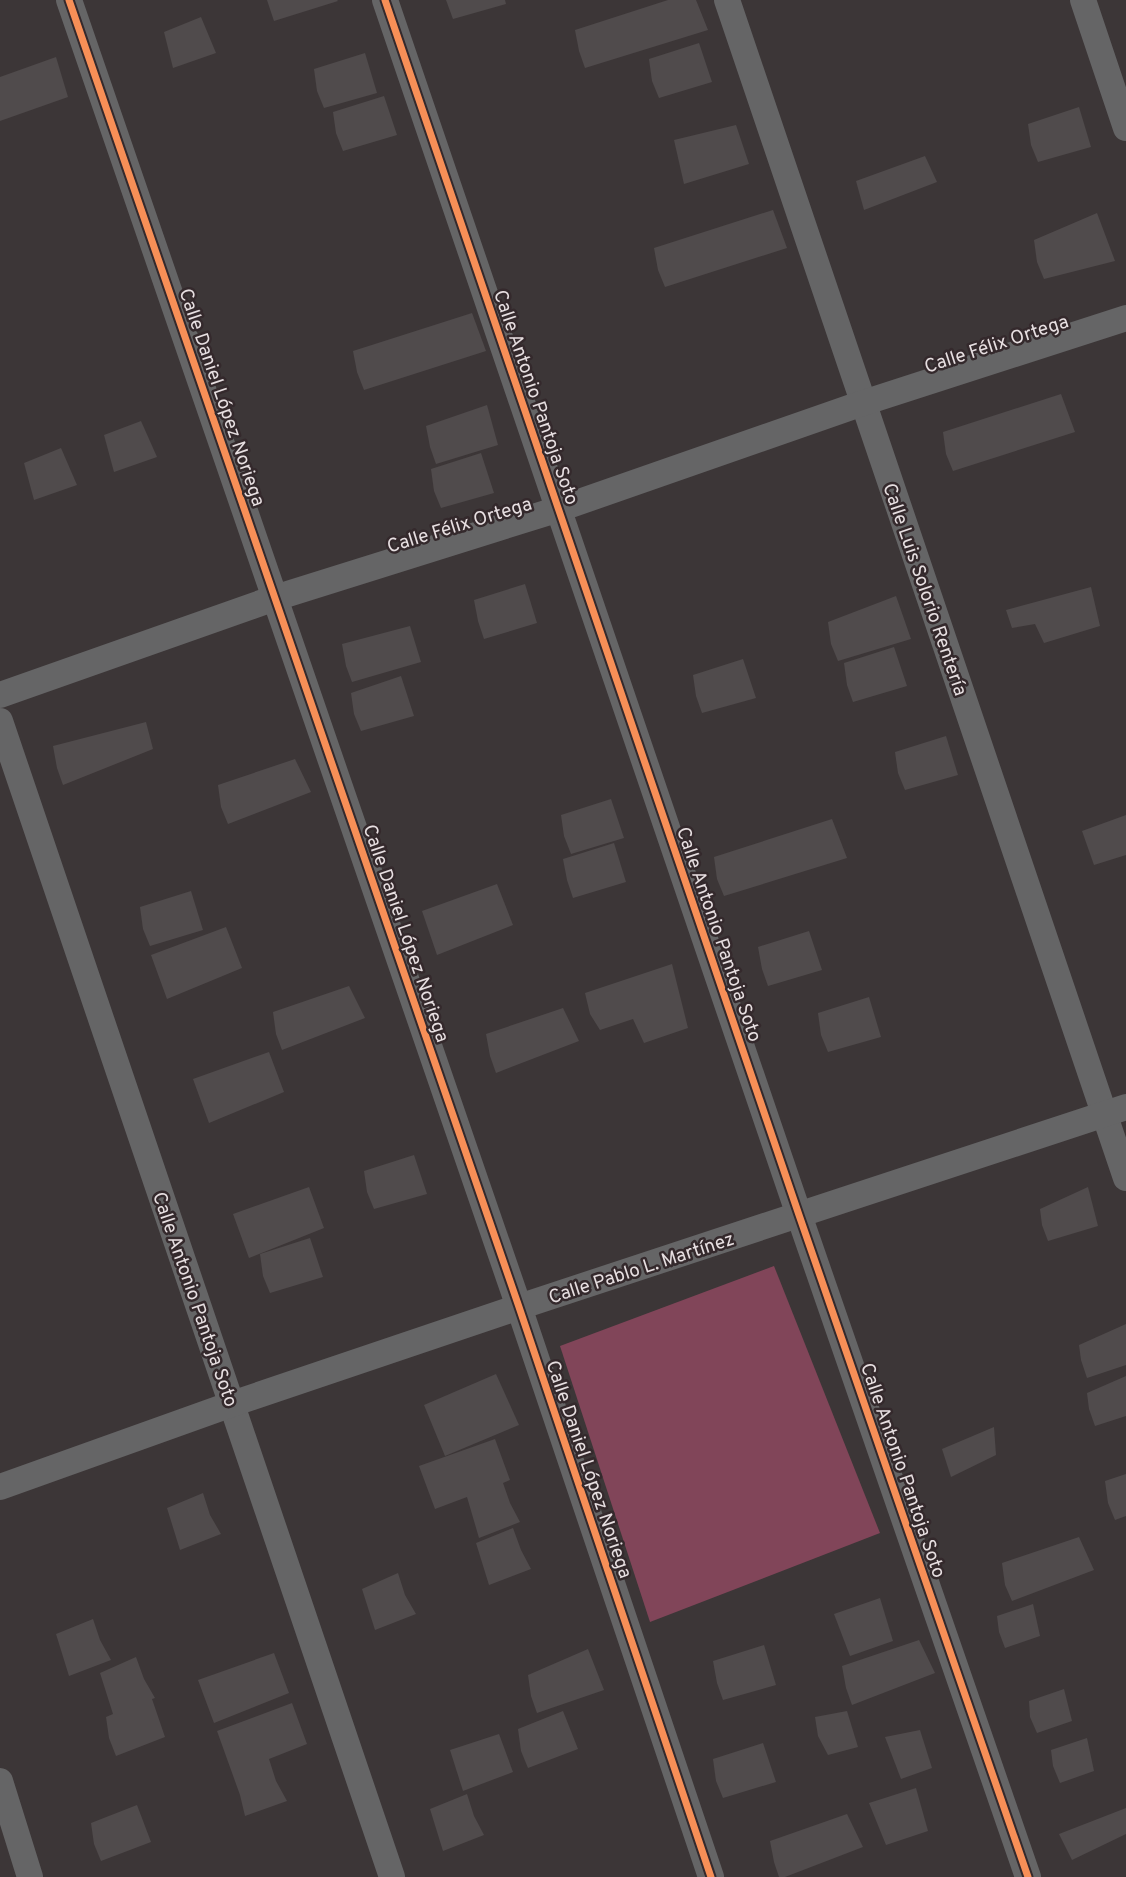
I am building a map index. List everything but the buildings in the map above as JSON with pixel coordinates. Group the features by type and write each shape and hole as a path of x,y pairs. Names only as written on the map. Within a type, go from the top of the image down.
{"street":[{"name":"Calle Daniel López Noriega","path":"69,0 519,1307 711,1877"},
{"name":"Calle Antonio Pantoja Soto","path":"385,0 1028,1877"},
{"name":"Calle Luis Solorio Rentería","path":"727,0 863,402 1115,1111 1126,1178"},
{"path":"1083,0 1126,128"},
{"name":"Calle Félix Ortega","path":"0,695 275,598 559,509 863,402 1126,318"},
{"name":"Calle Antonio Pantoja Soto","path":"0,721 392,1877"},
{"name":"Calle Pablo L. Martínez","path":"0,1487 232,1404 519,1307 1115,1111"},
{"path":"0,1781 30,1877"}],"shaded area":[{"path":"774,1266 880,1533 650,1622 560,1346"}],"cycle path":[{"path":"69,0 519,1307 711,1877"},
{"path":"385,0 799,1215 1028,1877"}]}
